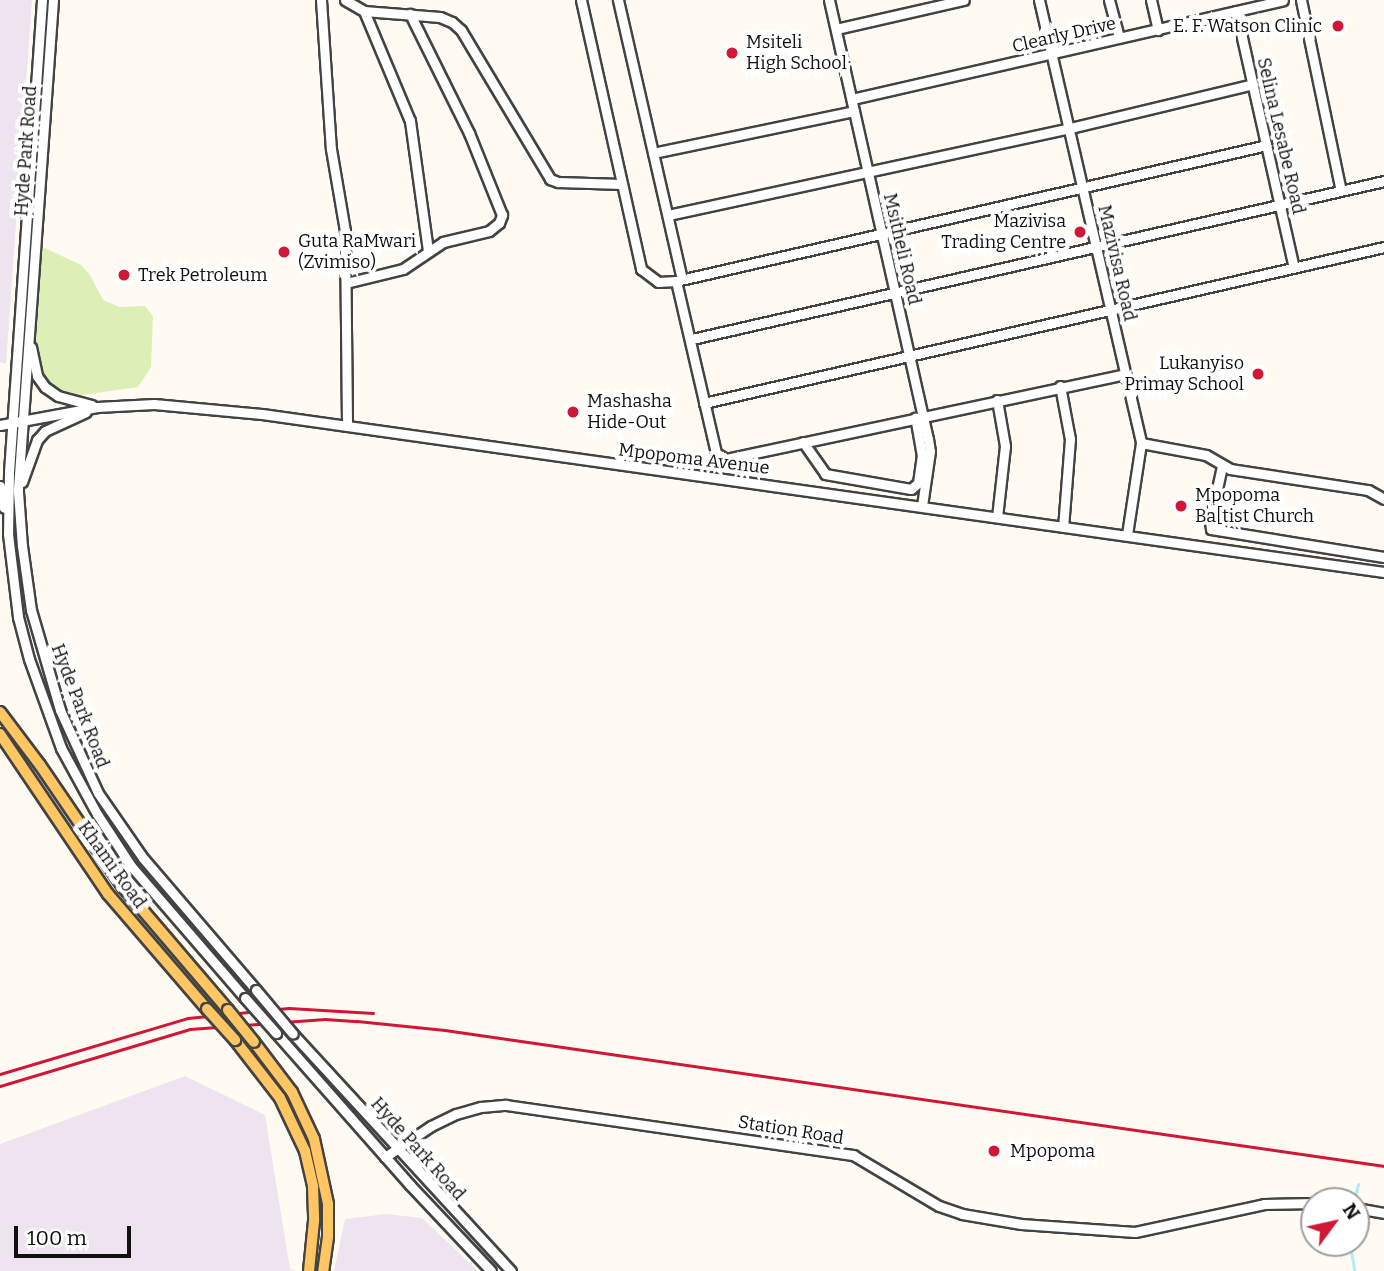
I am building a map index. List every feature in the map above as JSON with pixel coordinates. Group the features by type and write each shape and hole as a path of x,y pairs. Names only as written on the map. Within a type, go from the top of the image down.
{"main road":[{"path":"0,712 40,765 123,887 228,1010 292,1092 314,1139 328,1204 328,1237 323,1271"},
{"name":"Khami Road","path":"0,734 108,894 235,1040 280,1098 305,1151 313,1187 314,1221 309,1271"}],"street":[{"name":"Hyde Park Road","path":"42,0 11,423 8,534 18,617 29,659 72,769 96,814 131,866 385,1157 491,1271"},
{"name":"Hyde Park Road","path":"53,0 18,492 31,610 43,659 82,762 98,793 143,858 293,1034 395,1148 511,1271"},
{"path":"321,0 331,149 345,232 347,426"},
{"path":"347,0 364,11 440,17 461,30 552,180 622,184"},
{"path":"581,0 641,269 658,282 679,280 1084,189 1267,145"},
{"path":"618,0 668,215 716,453 726,460 1125,374"},
{"name":"Msitheli Road","path":"830,0 896,295 919,417 930,451 922,506"},
{"path":"836,29 964,0"},
{"name":"Mazivisa Road","path":"1040,0 1141,443 1127,535"},
{"path":"1109,0 1119,38"},
{"path":"1151,0 1158,30"},
{"name":"Clearly Drive","path":"852,99 1283,0"},
{"path":"1301,0 1342,191"},
{"path":"364,11 410,121 428,251"},
{"name":"Selina Lesabe Road","path":"1236,11 1294,268"},
{"path":"346,283 403,270 443,242 489,231 499,223 502,215 469,133 410,14"},
{"path":"668,215 1070,128 1253,83"},
{"path":"653,153 854,111"},
{"path":"692,339 896,295 1384,181"},
{"path":"704,403 1384,247"},
{"path":"28,331 37,376 45,387 58,396 97,407"},
{"path":"1060,386 1070,439 1063,527"},
{"path":"997,400 1005,446 997,517"},
{"name":"Mpopoma Avenue","path":"0,425 97,407 154,404 347,426 1384,572"},
{"path":"18,492 37,440 45,430 97,407"},
{"path":"803,442 825,474 911,489 918,483 922,456 919,417"},
{"path":"1141,443 1206,454 1222,466 1368,490 1384,499"},
{"path":"1222,466 1210,521 1211,529 1384,557"},
{"path":"0,486 8,534"},
{"name":"Station Road","path":"385,1157 395,1148 456,1115 481,1107 506,1105 853,1155 939,1206 962,1214 1021,1224 1135,1232 1264,1204 1300,1203"}],"shaded area":[{"path":"0,0 32,0 6,364 0,362"},
{"path":"185,1076 265,1115 290,1269 296,1271 0,1271 0,1144"},
{"path":"386,1214 422,1218 478,1271 334,1271 345,1219"}],"green space":[{"path":"45,248 81,265 90,275 103,300 120,307 145,306 153,316 151,367 138,387 76,396 60,394 40,375 32,325 40,250"}],"waterway":[{"path":"1352,1257 1355,1271"}],"railway":[{"path":"0,1074 188,1018 289,1008 373,1013"},
{"path":"0,1086 190,1029 325,1019 445,1030 1384,1166"}],"place":[{"name":"E. F. Watson Clinic","path":"1338,26"},
{"name":"Msiteli High School","path":"732,53"},
{"name":"Mazivisa Trading Centre","path":"1080,232"},
{"name":"Guta RaMwari (Zvimiso)","path":"284,252"},
{"name":"Trek Petroleum","path":"124,275"},
{"name":"Lukanyiso Primay School","path":"1258,374"},
{"name":"Mashasha Hide-Out","path":"573,412"},
{"name":"Mpopoma Ba[tist Church","path":"1181,506"},
{"name":"Mpopoma","path":"994,1151"}]}
